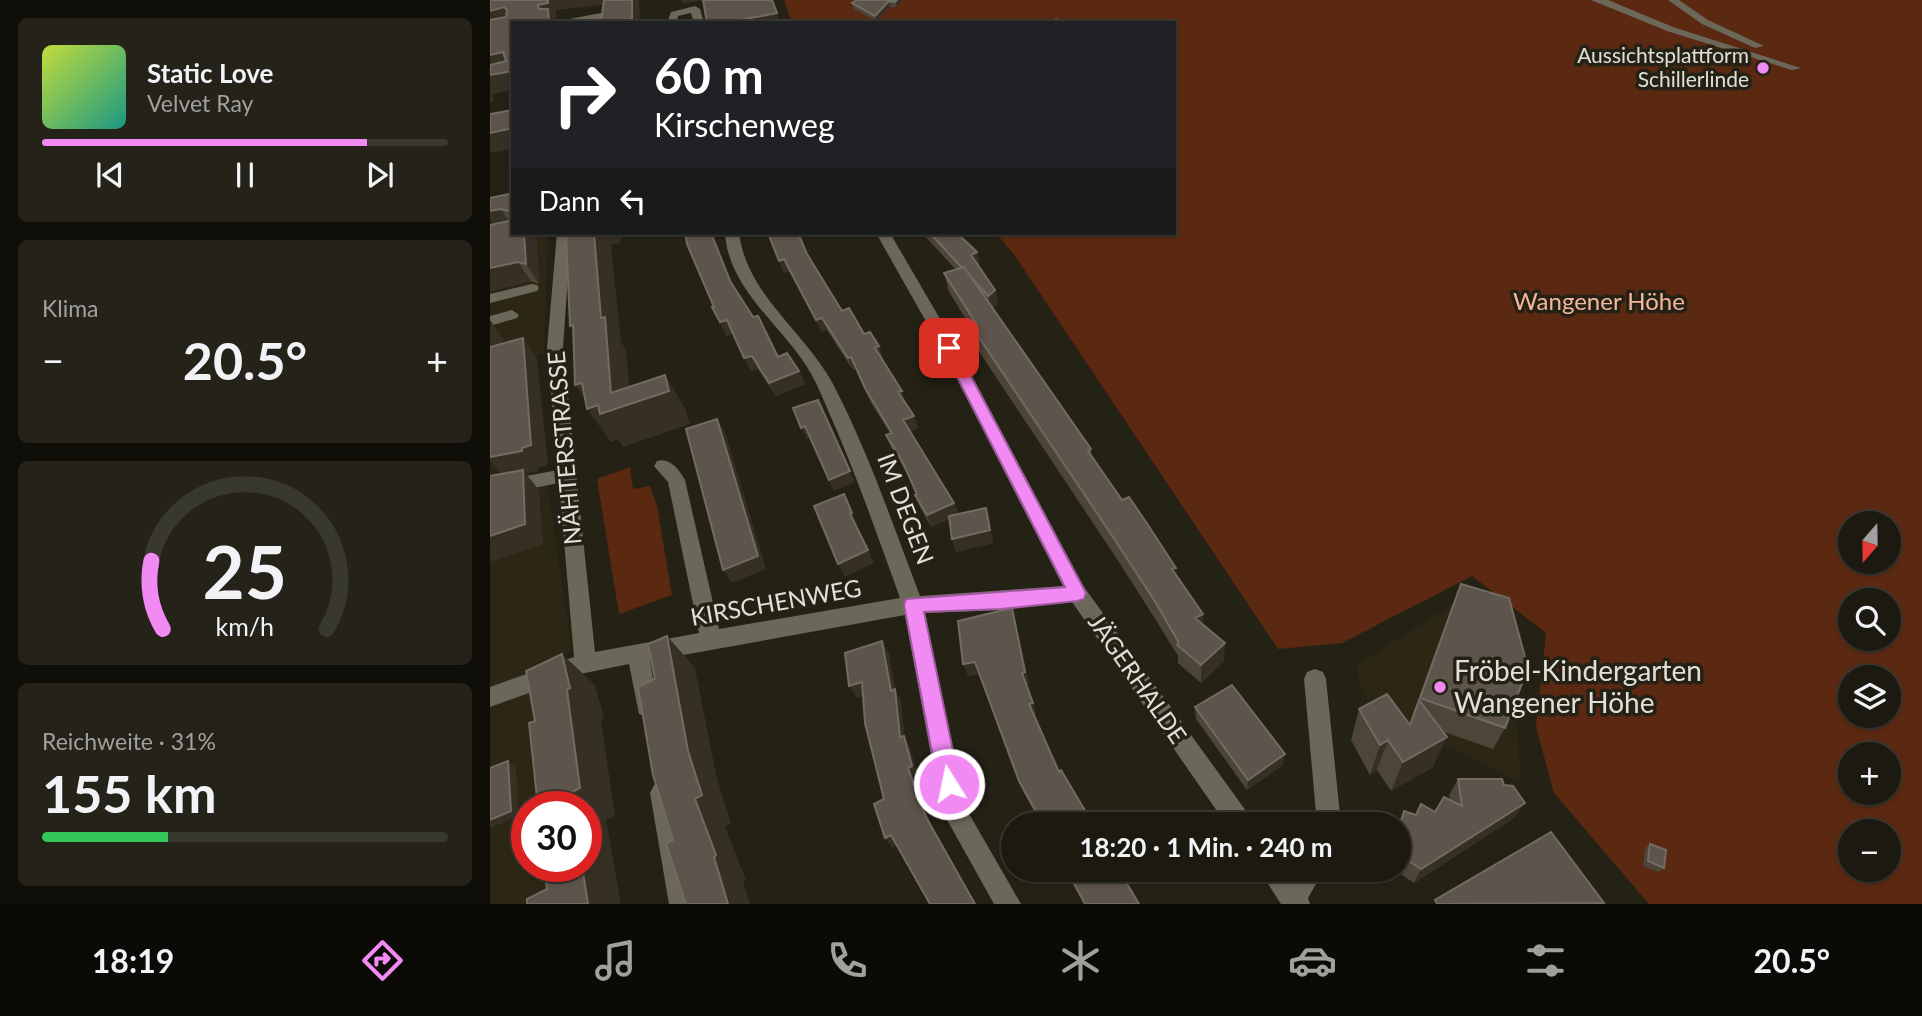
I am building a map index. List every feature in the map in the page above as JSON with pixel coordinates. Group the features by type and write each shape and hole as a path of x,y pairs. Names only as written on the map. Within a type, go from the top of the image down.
{"street":[{"path":"1596,0 1693,37 1797,68 1791,58 1728,33 1673,0"},
{"path":"577,21 600,19 604,4"},
{"path":"672,21 674,13 695,9 698,21"},
{"name":"NÄHTERSTRASSE","path":"564,235 555,348 585,663"},
{"name":"IM DEGEN","path":"732,235 733,244 752,290 808,356 825,385 864,473 913,605 953,809 1008,904"},
{"name":"JÄGERHALDE","path":"884,235 949,348 1077,593 1232,812"},
{"path":"490,299 532,288"},
{"path":"490,321 512,315"},
{"path":"663,466 676,480 711,641"},
{"path":"490,491 568,475"},
{"name":"KIRSCHENWEG","path":"490,698 585,663 913,605 1001,601 1077,593"},
{"path":"638,655 652,734"},
{"path":"1315,679 1328,812"},
{"path":"659,773 682,904"},
{"path":"1281,882 1295,901 1305,882"}],"shaded area":[{"path":"518,235 548,235 544,354 498,368 500,492 547,483 572,651 534,663 546,791 511,791 511,882 553,882 555,904 490,904 490,241"},
{"name":"Fröbel-Kindergarten Wangener Höhe","path":"1458,601 1521,643 1516,712 1521,783 1374,711 1363,693 1356,665"}],"green space":[{"name":"Wangener Höhe","path":"784,0 1922,0 1922,904 1649,904 1554,793 1536,727 1546,633 1472,576 1342,643 1278,649 1015,256 998,235 1176,235 1176,21 791,21"},
{"path":"630,467 633,489 650,486 657,506 672,595 619,614 597,479"}],"building":[{"path":"490,0 548,0 548,3 538,5 539,9 548,9 549,21 511,21 511,71 490,75 490,65 506,61 503,52 490,55 490,20 506,17 507,10 504,7 490,11"},
{"path":"604,0 632,0 632,19 601,21"},
{"path":"703,0 772,0 777,13 735,21 707,21"},
{"path":"857,0 897,0 889,1 875,16 852,3"},
{"path":"511,110 511,128 490,133 490,114"},
{"path":"511,193 511,212 501,209 490,211 490,198"},
{"path":"511,220 511,235 524,235 526,264 518,262 490,268 490,225"},
{"path":"566,235 594,235 611,393 665,375 669,391 600,414 598,405 587,409 582,383 575,385 573,325 570,326"},
{"path":"685,235 712,235 730,281 753,317 758,316 778,357 787,353 799,371 769,383 752,356 744,358 727,320 720,322 712,307"},
{"path":"769,235 799,235 807,254 842,311 849,308 864,334 870,332 879,346 875,348 914,416 903,420 954,503 927,515 915,495 917,494 903,463 886,435 892,433 865,388 851,357 848,358 822,318 816,320 784,259 779,261"},
{"path":"932,235 959,235 977,252 971,255 995,290 988,296 964,267 962,268"},
{"path":"964,267 1091,449 1088,451 1122,500 1129,497 1148,525 1176,568 1172,569 1203,614 1195,618 1225,643 1201,665 1177,645 1179,643 1156,603 972,327 977,325 944,273"},
{"path":"523,338 531,445 522,448 522,451 490,457 490,347"},
{"path":"818,400 850,471 829,480 805,426 801,428 793,408"},
{"path":"717,419 758,556 723,570 686,429"},
{"path":"523,470 525,524 490,536 490,476"},
{"path":"844,494 852,513 850,514 868,550 838,564 814,506"},
{"path":"986,508 990,530 952,539 949,516"},
{"path":"1461,584 1509,598 1528,668 1505,728 1420,698"},
{"path":"1012,608 1025,672 1022,673 1033,703 1029,704 1059,772 1061,770 1086,812 1036,812 1019,781 975,662 963,664 958,621"},
{"path":"667,636 688,751 702,795 695,799 716,855 714,857 728,904 686,904 666,844 673,840 653,775 638,687 655,679 648,644"},
{"path":"882,641 891,691 895,689 900,737 904,736 912,766 908,768 926,817 975,904 930,904 891,835 885,838 874,804 884,799 865,723 862,682 849,686 845,653"},
{"path":"562,654 570,688 567,690 580,788 574,791 536,791 529,723 535,721 526,671"},
{"path":"1232,685 1285,754 1248,780 1195,707"},
{"path":"1387,694 1410,725 1419,700 1447,737 1403,762 1388,740 1380,745 1359,709"},
{"path":"508,761 511,811 490,820 490,768"},
{"path":"1458,779 1502,779 1504,785 1513,786 1525,803 1421,869 1411,862 1411,813 1416,815 1421,804 1435,812 1444,797 1462,806"},
{"path":"1551,832 1604,903 1437,904 1435,900"},
{"path":"1650,844 1666,850 1664,868 1648,861"},
{"path":"546,882 585,882 588,904 527,904 527,899 547,889"},
{"path":"1073,882 1126,882 1139,904 1085,904"}],"place":[{"name":"Aussichtsplattform Schillerlinde","path":"1763,68"},
{"name":"Fröbel-Kindergarten Wangener Höhe","path":"1440,687"}],"route":[{"path":"949,348 1077,593 1001,601 913,605 949,784"}]}
